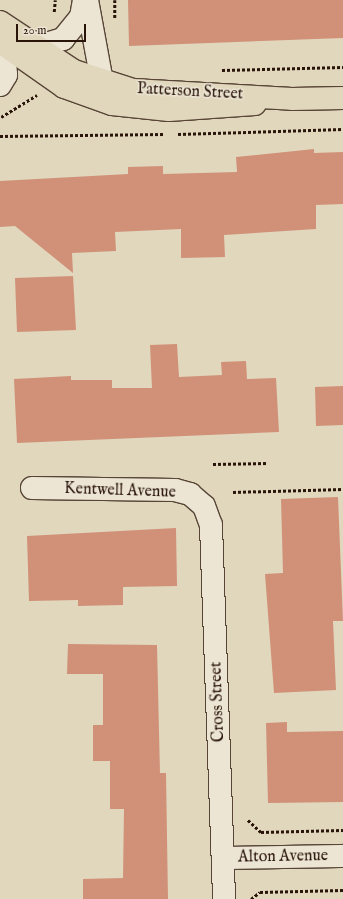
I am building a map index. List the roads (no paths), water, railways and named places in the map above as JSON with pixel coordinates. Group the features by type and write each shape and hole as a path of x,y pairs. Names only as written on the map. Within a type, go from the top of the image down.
{"main road":[{"name":"Patterson Street","path":"0,22 27,42 74,71 102,82 162,93 223,93 292,99 343,98"},
{"name":"Patterson Street","path":"2,44 64,87 112,104 161,109 221,109 292,99"}],"street":[{"path":"27,42 49,43 63,39 81,17 86,0"},
{"path":"86,0 102,82"},
{"name":"Patterson Street","path":"0,84 6,74 2,44"},
{"name":"Kentwell Avenue","path":"32,488 175,490 190,494 204,506"},
{"name":"Cross Street","path":"204,506 211,525 224,899"},
{"name":"Alton Avenue","path":"223,858 343,856"}]}
